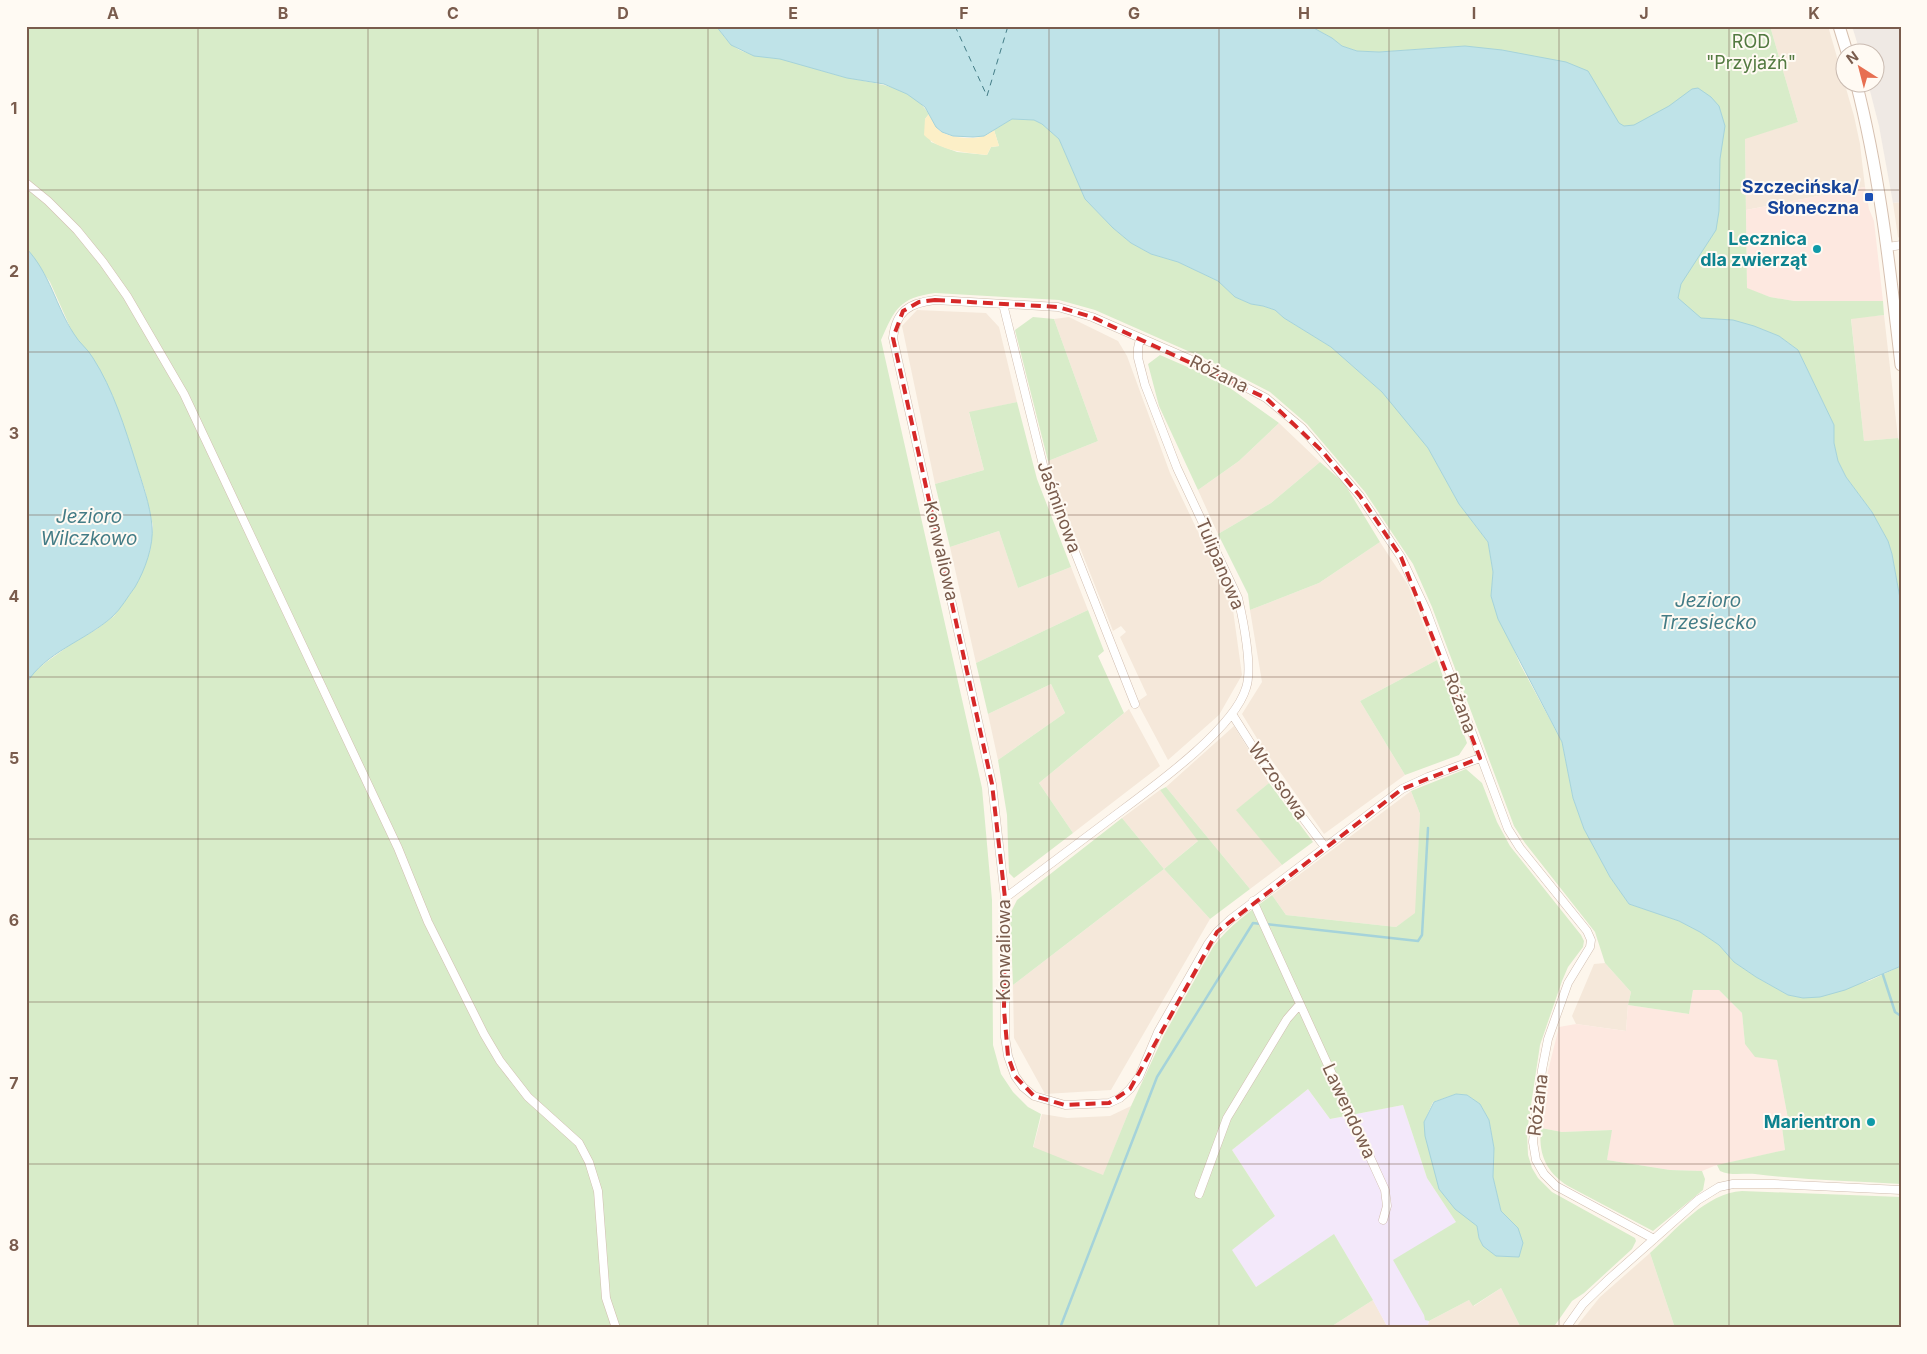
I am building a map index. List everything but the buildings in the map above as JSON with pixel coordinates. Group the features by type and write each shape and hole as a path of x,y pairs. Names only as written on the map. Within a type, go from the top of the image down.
{"street":[{"path":"1839,26 1844,42"},
{"path":"1858,92 1874,162 1888,247 1901,365"},
{"path":"26,183 48,201 93,249 127,296 148,331 184,394 398,848 428,922 484,1034 515,1081 543,1112 575,1140 584,1152 594,1174 598,1191 606,1298 616,1328"},
{"path":"1888,247 1901,245"},
{"name":"Konwaliowa","path":"1002,304 935,300 919,302 903,311 894,327 893,338 991,775 1005,898 1005,1037 1008,1056 1015,1076 1023,1087 1034,1096 1065,1104 1109,1103 1120,1098 1130,1090 1145,1065 1158,1032 1208,944 1230,919 1402,789 1421,779 1480,758"},
{"name":"Różana","path":"1002,304 1058,306 1092,317 1203,365 1266,398 1302,428 1360,496 1401,557 1413,580 1426,610 1503,820 1512,837 1587,931 1591,940 1589,950 1574,971 1565,990 1548,1039 1534,1132 1533,1148 1536,1160 1544,1174 1556,1186 1654,1239"},
{"name":"Jaśminowa","path":"1002,304 1047,481 1136,704"},
{"name":"Tulipanowa","path":"1005,898 1171,772 1221,727 1241,701 1247,687 1249,674 1240,607 1231,579 1177,468 1145,385 1138,358 1140,339"},
{"name":"Wrzosowa","path":"1232,714 1272,777 1324,847"},
{"name":"Lawendowa","path":"1253,901 1385,1190 1387,1206 1383,1220"},
{"path":"1199,1194 1227,1118 1287,1019 1300,1004"},
{"path":"1566,1328 1588,1298 1698,1200 1716,1189 1728,1185 1774,1184 1901,1190"}],"highlighted area":[{"path":"935,300 1058,307 1092,317 1266,398 1322,451 1360,496 1401,557 1480,758 1402,789 1217,932 1130,1089 1109,1103 1085,1105 1065,1105 1034,1096 1015,1076 1008,1056 1004,1010 1005,898 992,784 893,338 903,311 919,302"}],"shaded area":[{"path":"1770,26 1828,26 1834,47 1834,92 1847,92 1860,144 1865,187 1746,210 1745,138 1798,122"},
{"path":"1852,26 1901,26 1901,202 1893,203 1879,126 1870,92 1884,92 1884,42 1857,42"},
{"path":"1865,187 1869,209 1874,221 1883,301 1794,301 1770,297 1747,289 1746,210"},
{"path":"1901,202 1901,239 1898,237 1893,203"},
{"path":"917,310 986,313 999,327 1017,402 969,413 984,470 935,484 902,326"},
{"path":"1884,315 1898,438 1864,441 1851,318"},
{"path":"1069,317 1118,341 1127,356 1170,473 1232,603 1242,675 1219,715 1168,760 1137,702 1147,695 1120,637 1126,632 1121,626 1113,631 1048,461 1098,441 1054,319"},
{"path":"1279,423 1320,462 1271,503 1218,534 1198,490 1239,461"},
{"path":"999,531 1018,588 1071,567 1088,610 976,663 950,547"},
{"path":"1380,542 1408,585 1437,660 1360,701 1405,775 1324,834 1261,745 1242,714 1262,682 1250,610 1319,583"},
{"path":"1051,684 1065,713 998,760 988,714"},
{"path":"1129,709 1160,766 1073,833 1039,783"},
{"path":"1234,726 1269,783 1237,810 1282,865 1250,889 1166,787"},
{"path":"1160,790 1199,840 1164,869 1122,818"},
{"path":"1411,791 1420,814 1416,913 1396,927 1286,915 1272,895"},
{"path":"1164,869 1210,919 1111,1090 1045,1094 1014,1038 1013,985"},
{"path":"1605,963 1631,992 1626,1031 1576,1024 1572,1016 1594,964"},
{"path":"1693,990 1719,990 1742,1013 1745,1044 1777,1060 1789,1124 1782,1127 1785,1150 1714,1166 1702,1171 1670,1170 1607,1160 1611,1130 1562,1132 1541,1128 1548,1071 1559,1027 1576,1024 1626,1031 1628,1005 1689,1014"},
{"path":"1308,1089 1330,1119 1403,1105 1427,1178 1456,1222 1424,1315 1425,1319 1429,1321 1427,1328 1388,1328 1334,1235 1256,1287 1231,1250 1275,1216 1232,1150"},
{"path":"1131,1106 1103,1176 1033,1148 1042,1114 1067,1118 1110,1116"},
{"path":"1650,1253 1675,1328 1575,1328 1600,1297"},
{"path":"1501,1288 1521,1328 1427,1328 1429,1321 1469,1300 1474,1306"},
{"path":"1373,1300 1388,1328 1329,1328"}],"green space":[{"path":"26,26 716,26 729,42 742,51 789,61 902,91 921,104 929,114 925,119 931,142 957,152 987,155 991,147 999,146 994,130 1012,119 1034,120 1042,124 1059,139 1085,199 1113,228 1131,243 1151,254 1178,262 1218,281 1235,297 1251,304 1275,310 1284,318 1331,347 1382,392 1414,428 1428,448 1459,504 1488,542 1493,572 1491,596 1520,664 1562,742 1573,798 1584,829 1610,877 1629,904 1679,921 1700,932 1719,945 1734,962 1788,995 1803,998 1869,981 1901,966 1901,1184 1733,1174 1720,1171 1717,1165 1785,1150 1782,1127 1789,1124 1777,1060 1755,1057 1745,1044 1742,1013 1719,990 1693,990 1689,1014 1628,1005 1631,992 1605,963 1595,932 1525,843 1514,826 1432,607 1413,564 1365,492 1307,424 1270,392 1206,359 1095,310 1059,300 935,293 913,298 900,307 890,320 881,340 982,788 992,900 993,1045 1001,1074 1013,1092 1028,1107 1041,1114 1033,1147 1103,1175 1131,1106 1164,1035 1213,947 1233,926 1272,895 1286,915 1396,927 1415,913 1420,814 1411,791 1466,769 1482,783 1497,822 1510,846 1584,941 1583,947 1568,967 1562,981 1540,1045 1527,1132 1528,1155 1532,1168 1538,1178 1552,1192 1635,1238 1636,1241 1632,1249 1584,1293 1572,1301 1553,1328 1521,1328 1501,1288 1473,1306 1469,1300 1429,1321 1425,1320 1393,1260 1456,1222 1427,1178 1403,1105 1330,1119 1308,1089 1232,1150 1275,1216 1232,1250 1256,1287 1334,1234 1373,1300 1329,1328 26,1328 26,684 31,675 45,663 114,616 136,585 150,551 153,526 145,490 112,395 93,358 74,336 50,282 26,248","holes":["1456,1094 1467,1095 1480,1104 1489,1120 1494,1148 1493,1177 1501,1211 1518,1228 1519,1257 1496,1256 1479,1238 1477,1226 1424,1122 1433,1102"]},
{"name":"ROD \"Przyjaźń\"","path":"1310,26 1770,26 1798,122 1745,139 1747,288 1770,297 1794,301 1883,301 1884,315 1851,319 1864,441 1898,438 1901,446 1901,604 1888,541 1872,512 1846,477 1838,461 1834,443 1834,425 1798,350 1779,336 1754,326 1678,332 1649,144 1465,46 1379,52 1357,51 1342,46"},
{"path":"1033,317 1054,319 1098,441 1048,461 1015,330"},
{"path":"1160,355 1230,388 1279,423 1239,461 1198,490 1159,406 1148,364"},
{"path":"1017,402 1037,479 1071,567 1018,588 999,531 950,547 935,484 984,470 969,412"},
{"path":"1320,462 1344,483 1380,542 1319,583 1250,610 1248,594 1218,534 1271,503"},
{"path":"1088,610 1104,651 1098,656 1124,713 1039,783 1073,833 1014,878 1009,873 1007,815 998,760 1065,713 1051,684 988,714 976,663"},
{"path":"1437,660 1467,743 1459,755 1405,775 1360,701"},
{"path":"1269,783 1313,842 1282,865 1236,810"},
{"path":"1166,787 1250,889 1210,919 1164,869 1198,841 1160,790"},
{"path":"1122,818 1164,869 1013,985 1010,914 1017,900"},
{"path":"1541,1128 1562,1132 1612,1130 1607,1160 1670,1170 1702,1171 1705,1179 1703,1190 1653,1231 1560,1181 1545,1162 1542,1154"},
{"path":"1742,1191 1901,1197 1901,1328 1675,1328 1650,1253 1704,1205 1729,1193"}],"sand":[{"path":"929,114 940,131 955,137 985,136 994,130 999,146 991,147 987,155 961,152 938,145 924,135 925,119"}],"water":[{"name":"Jezioro Trzesiecko","path":"716,26 1310,26 1342,46 1357,51 1379,52 1465,46 1502,50 1566,62 1588,71 1619,123 1624,126 1634,125 1669,106 1692,89 1698,88 1711,97 1719,106 1725,126 1720,159 1719,211 1716,230 1681,284 1678,298 1701,318 1733,320 1754,326 1779,336 1798,350 1834,425 1834,443 1838,461 1846,477 1872,512 1888,541 1892,554 1901,604 1901,966 1845,990 1820,997 1803,998 1788,995 1734,962 1719,945 1700,932 1679,921 1629,904 1610,877 1584,829 1573,798 1562,742 1498,619 1491,596 1493,572 1488,542 1459,504 1428,448 1382,392 1331,347 1284,318 1275,310 1251,304 1235,297 1218,281 1178,262 1151,254 1131,243 1113,228 1085,199 1059,139 1042,124 1034,120 1012,119 984,136 953,136 942,132 936,127 925,107 907,94 884,84 847,78 780,59 754,56 731,45"},
{"name":"Jezioro Wilczkowo","path":"26,248 41,268 68,324 100,370 118,409 146,494 151,518 152,541 148,557 135,587 112,617 54,655 34,673 26,684"},
{"path":"1456,1094 1467,1095 1480,1104 1489,1120 1494,1148 1493,1177 1501,1211 1518,1228 1523,1243 1519,1257 1496,1256 1483,1246 1479,1238 1477,1226 1455,1209 1439,1189 1425,1136 1424,1122 1434,1102"}],"waterway":[{"path":"1266,924 1418,941 1422,935 1428,828"},
{"path":"1060,1328 1157,1077 1253,923 1261,924"},
{"path":"1883,975 1895,1012 1901,1016"}],"ferry route":[{"path":"955,26 987,96 1008,26"}],"place":[{"name":"Szczecińska/ Słoneczna","path":"1869,197"},
{"name":"Lecznica dla zwierząt","path":"1817,249"},
{"name":"Marientron","path":"1871,1122"}]}
